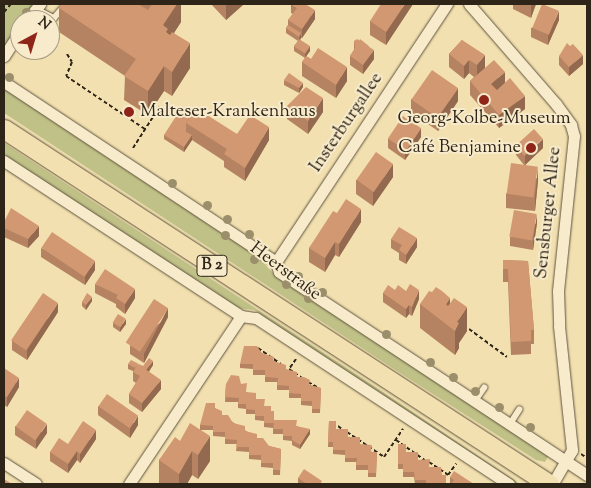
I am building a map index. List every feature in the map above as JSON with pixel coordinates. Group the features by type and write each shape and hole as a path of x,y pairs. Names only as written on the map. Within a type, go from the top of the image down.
{"main road":[{"name":"Heerstraße","path":"4,129 551,484"}],"street":[{"name":"Insterburgallee","path":"276,262 447,4"},
{"name":"Sensburger Allee","path":"468,4 556,104 571,125 574,136 558,291 559,326 572,450 566,461"},
{"name":"Heerstraße","path":"4,82 276,262 279,272 587,475"},
{"path":"4,162 241,316 256,318 509,484"},
{"path":"129,484 241,316"},
{"name":"Heerstraße","path":"551,484 566,461"},
{"path":"4,464 36,484"}],"lane":[{"path":"38,6 54,18 66,4"},
{"path":"475,401 484,388"},
{"path":"510,424 519,410"}],"path":[{"path":"4,12 11,4"},
{"path":"68,54 72,62 66,76 145,129"},
{"path":"133,148 160,106"},
{"path":"469,329 506,357"},
{"path":"258,348 319,389"},
{"path":"289,369 296,359"},
{"path":"338,426 384,456 404,429"},
{"path":"396,440 448,475 456,464"}],"green space":[{"path":"4,4 35,4 29,10 10,10 10,39 4,50"},
{"path":"4,86 250,249 274,274 549,455 545,462 536,460 394,369 4,113"},
{"path":"4,143 520,484 514,484 254,310 236,308 4,157"}],"building":[{"path":"61,4 138,4 148,10 152,4 177,4 163,25 168,29 166,32 170,35 172,32 190,43 172,72 164,66 148,91 124,76 136,59 59,8"},
{"path":"291,4 305,4 315,10 302,29 288,20 297,8"},
{"path":"381,4 405,4 386,32 370,21"},
{"path":"542,4 559,11 549,35 532,28"},
{"path":"288,25 301,33 299,37 286,28"},
{"path":"299,39 310,46 305,54 294,47"},
{"path":"357,39 374,50 363,65 350,56 355,48 354,41"},
{"path":"360,39 369,46 369,47 359,41"},
{"path":"462,40 485,55 477,65 469,60 464,66 449,54"},
{"path":"567,43 570,46 573,44 583,55 569,67 559,56"},
{"path":"318,48 347,67 336,85 302,62 306,56 311,59"},
{"path":"494,60 505,72 491,84 497,90 510,78 525,96 499,115 470,81"},
{"path":"432,70 458,88 438,118 411,99"},
{"path":"289,73 303,83 299,88 284,80"},
{"path":"306,87 323,98 308,121 287,106"},
{"path":"196,108 237,134 250,115 269,127 245,168 224,154 227,149 186,123"},
{"path":"180,110 190,116 186,123 186,132 192,135 184,147 164,135"},
{"path":"403,116 421,128 406,151 388,138"},
{"path":"534,129 543,139 524,155 515,146"},
{"path":"376,152 393,164 374,192 356,180"},
{"path":"511,163 538,167 533,197 507,194"},
{"path":"346,199 361,209 339,244 335,242 325,258 309,248 333,211 337,213"},
{"path":"11,208 39,226 28,239 4,228 4,222"},
{"path":"514,210 537,214 532,241 509,237"},
{"path":"399,227 417,238 406,255 399,250 402,245 391,239"},
{"path":"52,232 95,261 84,277 41,248"},
{"path":"503,260 528,261 534,330 531,330 531,341 511,342 508,269 503,269"},
{"path":"105,269 135,289 125,304 116,298 118,295 95,284"},
{"path":"410,284 419,290 412,307 409,305 406,309 383,293 388,285 395,290 398,285 406,291"},
{"path":"436,287 450,298 446,304 448,306 454,298 467,307 457,322 459,323 455,331 420,304 429,291 432,292"},
{"path":"43,293 58,303 26,350 11,340"},
{"path":"87,293 92,297 86,305 82,302"},
{"path":"154,299 168,308 140,352 126,343"},
{"path":"118,314 126,319 120,327 113,322"},
{"path":"244,346 257,346 262,353 274,357 273,361 286,365 286,369 297,372 297,377 304,377 310,380 309,385 321,388 320,409 312,409 312,401 301,401 301,394 289,393 289,386 277,385 278,378 265,377 265,370 253,370 253,364 240,364"},
{"path":"149,358 153,361 146,370 138,364 135,368 128,364 131,360 143,366"},
{"path":"138,364 161,380 142,403 129,394 140,376 133,372"},
{"path":"4,368 19,378 7,397 4,396"},
{"path":"231,375 239,376 241,384 247,383 246,392 256,393 256,399 265,399 264,406 271,406 271,411 274,411 274,420 297,420 296,426 310,429 300,445 292,440 292,436 283,436 283,429 273,429 274,423 264,423 264,416 255,416 255,410 246,409 246,404 238,404 239,398 225,397 226,384"},
{"path":"107,394 138,416 130,428 98,406"},
{"path":"206,403 215,403 215,408 222,411 222,415 228,415 233,423 245,426 245,431 257,434 257,438 263,438 269,446 281,449 280,470 273,470 273,463 261,463 261,455 249,455 249,447 236,447 237,440 225,439 225,432 213,432 213,426 200,425"},
{"path":"27,410 47,424 35,440 16,426"},
{"path":"83,421 96,430 80,454 77,451 68,464 50,452 59,438 68,444"},
{"path":"329,421 336,421 336,429 348,429 348,437 360,437 360,444 372,445 371,452 377,452 376,473 368,473 368,465 356,465 357,458 345,458 345,450 333,450 333,442 328,442"},
{"path":"190,423 210,436 198,455 192,451 179,474 159,460 175,437 180,441"},
{"path":"398,444 406,444 406,452 418,452 418,460 430,459 429,467 441,467 442,475 446,475 446,484 426,484 426,480 415,480 414,472 403,472 403,464 398,464"},
{"path":"304,469 322,481 320,484 307,484 298,478"},
{"path":"454,471 474,484 451,484 454,480 450,477"},
{"path":"4,479 12,484 4,484"}],"place":[{"name":"Georg-Kolbe-Museum","path":"484,100"},
{"name":"Malteser-Krankenhaus","path":"129,112"},
{"name":"Café Benjamine","path":"531,148"}]}
